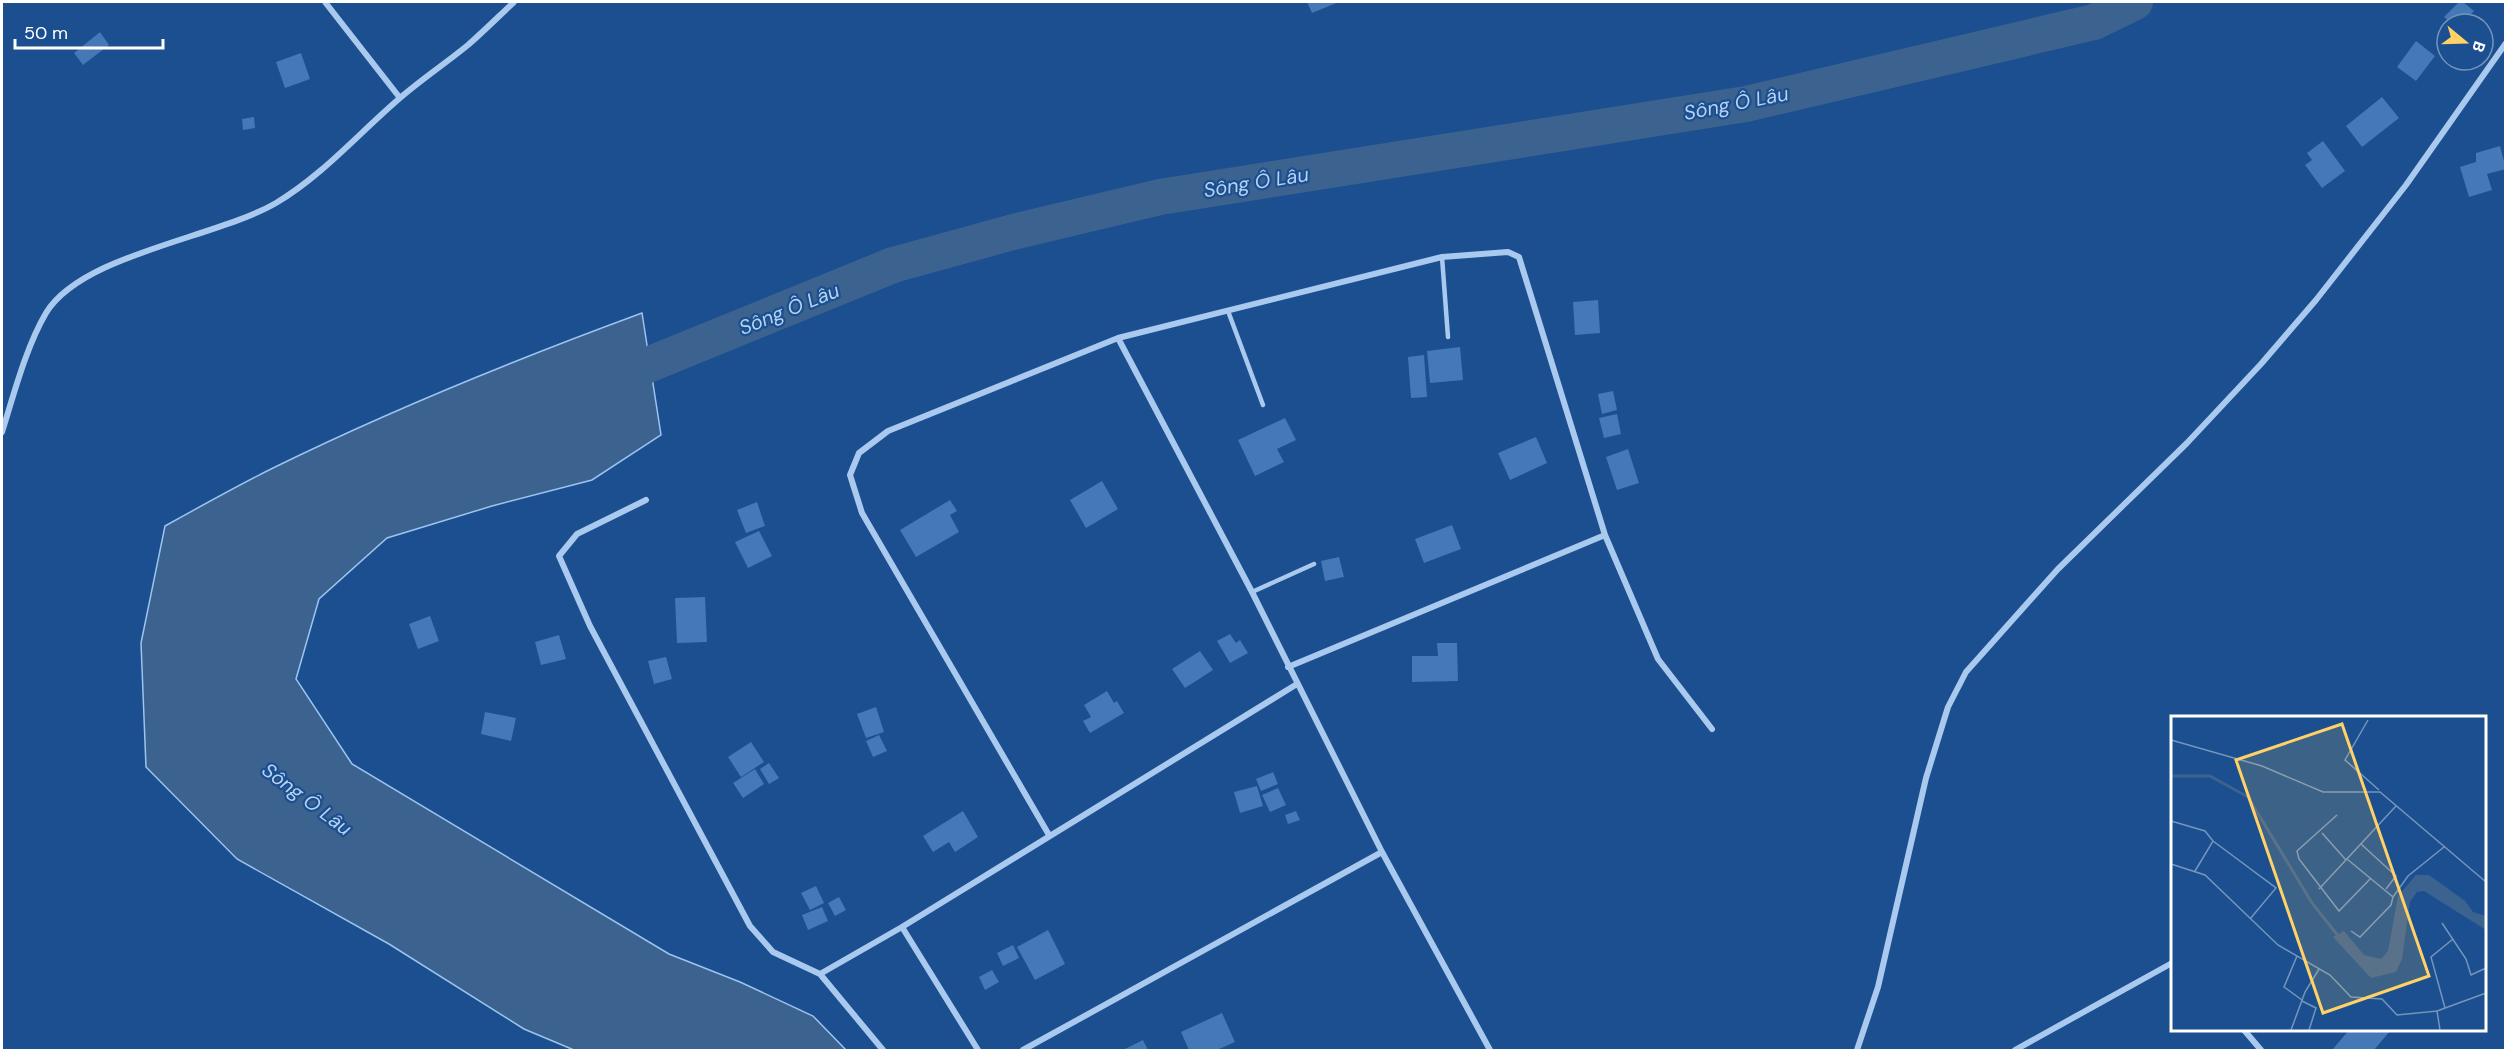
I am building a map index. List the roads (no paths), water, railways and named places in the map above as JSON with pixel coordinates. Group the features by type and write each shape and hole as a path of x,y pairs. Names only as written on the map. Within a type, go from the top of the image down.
{"street":[{"path":"325,2 399,98"},
{"path":"2,432 38,330 47,312 61,296 87,276 155,248 213,229 275,204 315,176 399,98 468,45 514,2"},
{"path":"1857,1050 1878,987 1926,778 1948,707 1966,672 2058,569 2187,443 2275,348 2316,300 2406,185 2505,43"},
{"path":"1049,835 862,513 850,475 859,453 888,431 1118,338 1442,256 1508,252 1519,257 1605,535 1658,659 1712,729"},
{"path":"1118,338 1252,592 1382,852 1490,1050"},
{"path":"646,500 577,534 559,556 590,626 750,926 773,952 820,974 883,1050"},
{"path":"1288,667 1605,535"},
{"path":"820,974 902,927 1297,684"},
{"path":"1023,1050 1382,852"},
{"path":"902,927 978,1050"},
{"path":"2015,1050 2171,964"},
{"path":"2246,1031 2261,1050"}],"lane":[{"path":"1442,256 1448,338"},
{"path":"1228,311 1263,405"},
{"path":"1252,592 1314,564"}],"water":[{"path":"642,313 661,435 592,480 492,506 387,538 319,599 296,679 352,764 669,954 740,982 813,1016 846,1050 574,1050 524,1029 389,944 237,859 146,767 141,643 165,526 273,468 364,425 548,348"}],"waterway":[{"name":"Sông Ô Lâu","path":"606,382 893,265 1013,232 1160,197 1746,104 2094,22 2135,2"}]}
